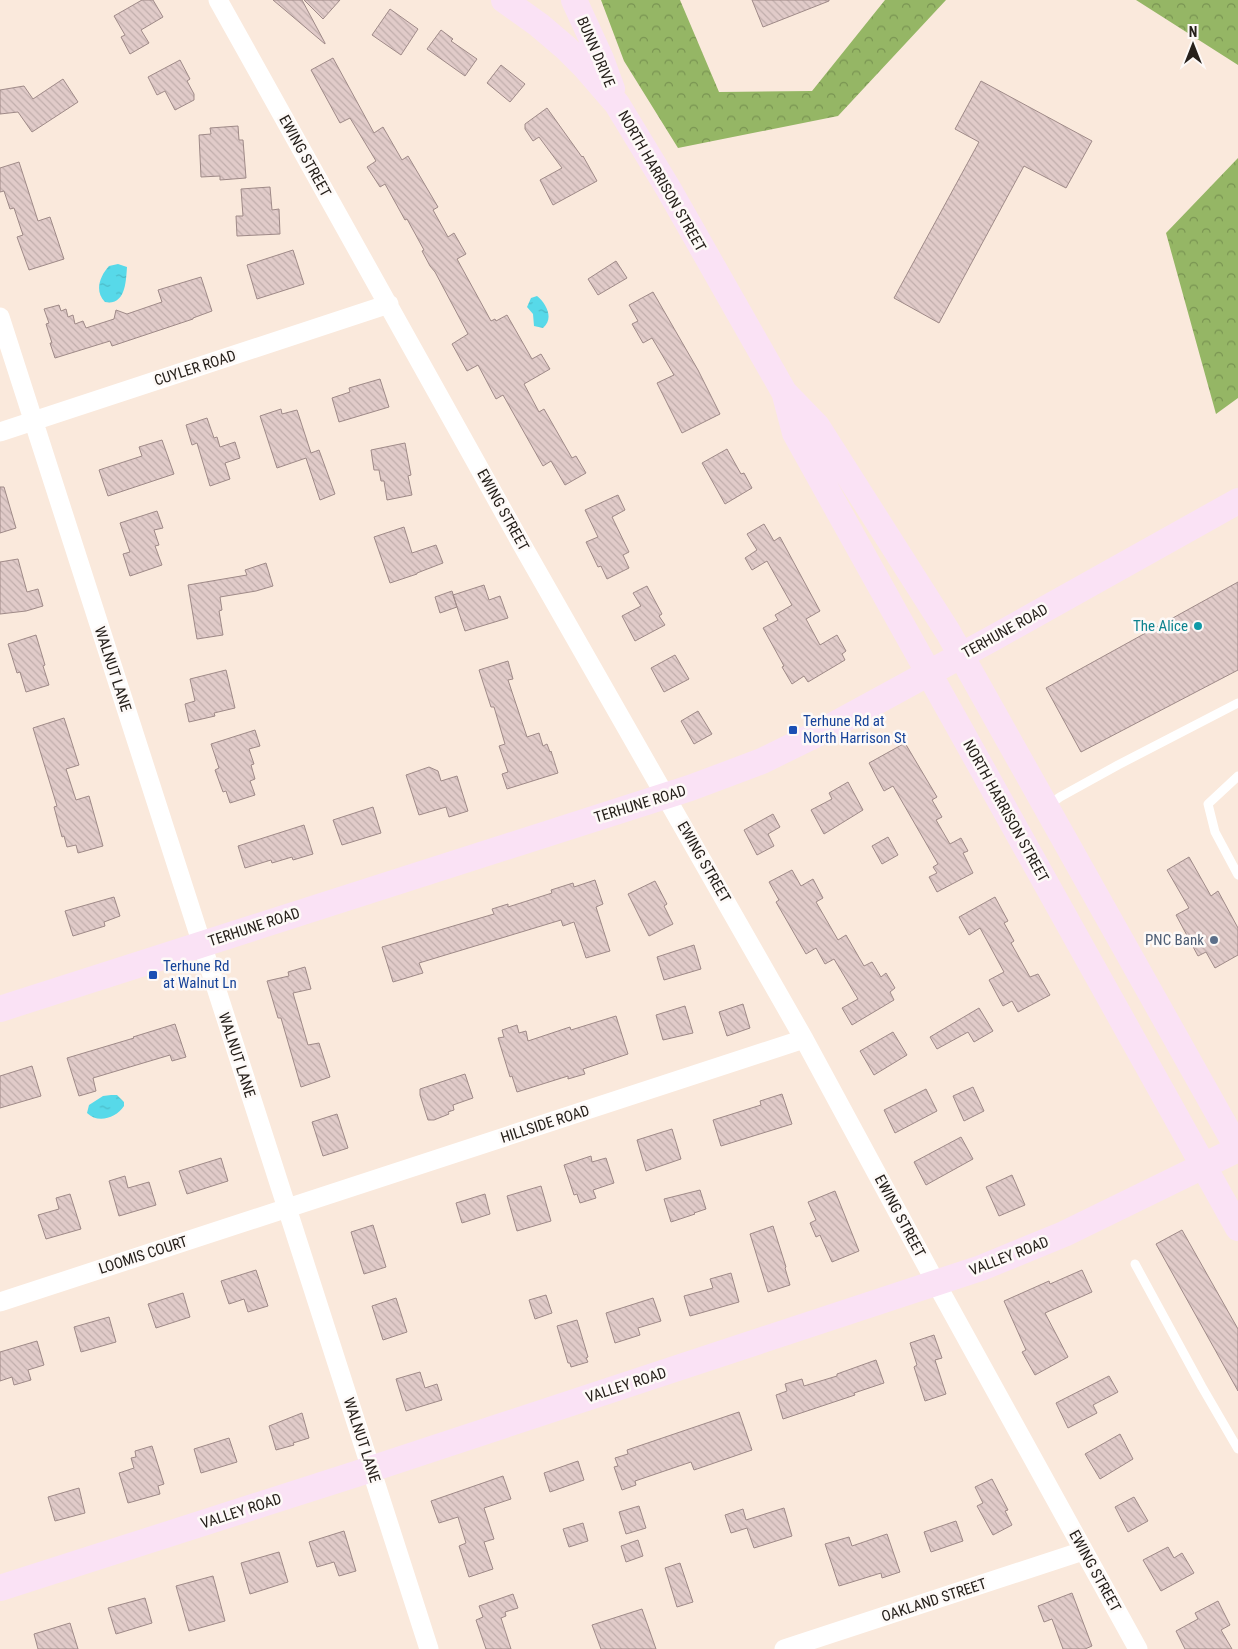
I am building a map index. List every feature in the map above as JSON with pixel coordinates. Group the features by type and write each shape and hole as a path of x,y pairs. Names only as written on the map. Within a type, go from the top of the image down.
{"street":[{"name":"EWING STREET","path":"218,0 521,543 804,1039 1138,1649"},
{"name":"NORTH HARRISON STREET","path":"504,0 539,25 566,48 590,73 617,104 668,188 784,392 795,432 1238,1228"},
{"name":"BUNN DRIVE","path":"574,0 602,60 617,104"},
{"name":"CUYLER ROAD","path":"0,432 389,304"},
{"name":"WALNUT LANE","path":"0,317 429,1649"},
{"name":"NORTH HARRISON STREET","path":"784,392 817,426 962,655 1238,1149"},
{"name":"TERHUNE ROAD","path":"0,1009 708,782 762,761 827,729 1238,501"},
{"name":"HILLSIDE ROAD","path":"286,1209 804,1039"},
{"name":"VALLEY ROAD","path":"0,1588 372,1469 981,1268 1064,1234 1238,1149"},
{"name":"LOOMIS COURT","path":"0,1302 286,1209"},
{"name":"OAKLAND STREET","path":"784,1649 1083,1551"}],"lane":[{"path":"1046,807 1060,797 1118,765 1238,703"},
{"path":"1238,776 1208,804 1215,832 1238,875"},
{"path":"1135,1264 1238,1450"}],"green space":[{"path":"601,0 680,0 719,92 812,91 885,0 946,0 838,116 678,148 624,61"},
{"path":"1136,0 1238,0 1238,65"},
{"path":"1238,158 1238,398 1216,414 1166,233"}],"water":[{"path":"118,264 127,267 124,291 117,300 105,302 99,288 101,279 109,266"},
{"path":"537,296 544,303 549,316 543,328 534,326 533,314 527,307 531,298"},
{"path":"117,1095 124,1102 124,1106 116,1114 101,1119 87,1113 89,1105 103,1096"}],"building":[{"path":"142,0 153,0 163,17 141,30 149,43 130,54 121,37 125,35 114,16"},
{"path":"273,0 302,0 325,44"},
{"path":"304,0 340,0 323,19"},
{"path":"752,0 829,0 829,1 763,27"},
{"path":"390,9 418,29 401,55 372,35"},
{"path":"441,30 453,39 451,41 477,59 465,76 427,49"},
{"path":"333,58 374,133 383,127 402,160 408,156 438,207 433,210 448,237 454,233 466,254 457,259 491,321 495,319 496,321 507,315 532,359 541,354 550,369 524,384 539,412 544,409 572,458 576,456 586,473 565,485 551,461 543,466 503,395 496,399 478,365 467,371 452,344 468,334 422,251 424,250 407,219 405,220 385,184 380,187 367,167 376,161 350,118 340,123 311,70"},
{"path":"180,60 190,79 187,81 194,94 194,100 175,110 165,91 157,95 148,77"},
{"path":"501,65 525,84 510,102 487,83"},
{"path":"63,79 78,102 32,132 18,112 0,114 0,90 24,86 33,99"},
{"path":"981,81 1092,141 1066,188 1024,166 939,323 894,298 979,142 955,129"},
{"path":"547,108 583,156 597,181 553,205 540,180 562,168 539,137 533,141 525,129 525,124"},
{"path":"238,126 239,140 243,140 246,178 220,180 220,176 201,177 199,135 211,134 210,128"},
{"path":"19,162 38,221 50,217 64,259 29,270 17,237 23,235 14,208 10,209 4,191 0,192 0,168"},
{"path":"270,187 272,210 279,209 280,234 237,236 236,216 243,216 241,189"},
{"path":"293,250 304,284 257,299 247,265"},
{"path":"616,261 627,278 598,295 588,279"},
{"path":"201,277 212,311 112,346 110,341 55,358 46,324 49,323 44,309 59,305 61,311 66,309 68,317 73,315 75,324 83,321 86,328 114,319 116,310 127,314 162,302 158,290"},
{"path":"653,292 698,370 720,414 682,433 657,383 674,375 652,338 643,343 632,324 638,321 629,305"},
{"path":"380,379 389,407 339,422 332,398 350,392 349,388"},
{"path":"281,409 282,414 297,410 311,453 319,450 335,494 320,500 306,458 277,468 260,416"},
{"path":"207,418 214,438 217,437 220,447 235,442 240,458 225,463 230,479 210,486 197,443 192,445 186,425"},
{"path":"162,440 174,474 108,496 99,470 142,456 139,447"},
{"path":"405,443 411,475 408,476 412,495 387,500 384,481 381,481 379,470 374,470 371,450"},
{"path":"727,449 741,474 744,473 752,488 725,504 702,463"},
{"path":"0,487 4,487 16,528 0,533"},
{"path":"618,495 625,510 612,517 629,552 623,555 629,568 607,579 601,566 598,567 586,542 598,537 585,510"},
{"path":"157,511 163,528 154,530 159,545 155,546 162,565 130,576 123,554 130,552 120,523"},
{"path":"764,524 774,541 780,537 820,611 806,619 820,645 837,635 846,651 842,654 845,660 808,682 804,676 792,684 763,628 778,620 775,615 792,605 767,561 752,570 745,558 757,550 747,534"},
{"path":"404,527 412,553 436,545 443,563 390,583 374,537"},
{"path":"18,559 27,592 38,589 43,606 26,611 0,614 0,562"},
{"path":"266,563 273,586 220,597 222,610 219,611 223,635 197,639 188,585 247,575 245,570"},
{"name":"The Alice","path":"1238,582 1238,670 1081,752 1046,688"},
{"path":"484,585 489,600 500,596 508,618 465,631 453,595"},
{"path":"647,586 662,614 659,616 665,625 635,641 622,616 641,606 633,593"},
{"path":"452,591 457,607 440,613 435,597"},
{"path":"36,635 49,685 26,692 20,672 17,673 8,644"},
{"path":"675,655 689,679 664,692 651,668"},
{"path":"508,661 513,679 508,680 527,737 539,733 543,746 547,744 551,751 558,773 507,789 502,774 508,772 499,746 505,744 494,707 491,707 479,670"},
{"path":"226,670 235,708 214,713 215,716 189,722 185,704 195,701 190,679"},
{"path":"698,711 712,734 694,744 681,721"},
{"path":"64,718 79,765 66,769 76,800 89,796 103,846 78,853 76,845 67,847 64,836 62,837 54,807 57,806 33,728"},
{"path":"255,730 260,746 249,749 254,764 251,765 255,779 250,781 255,795 230,803 226,791 223,792 215,770 219,768 211,744"},
{"path":"905,743 937,797 932,800 942,817 936,820 950,844 961,838 968,851 963,853 973,873 937,892 929,877 937,873 933,867 938,864 893,786 884,791 869,763"},
{"path":"429,767 438,771 441,781 457,776 468,811 449,817 446,807 419,815 406,775"},
{"path":"848,782 863,810 824,834 811,810 832,799 829,793"},
{"path":"373,807 381,833 342,845 333,820"},
{"path":"773,814 780,827 768,834 774,846 757,855 744,830"},
{"path":"304,825 313,854 293,860 292,857 272,863 271,860 245,868 238,846"},
{"path":"888,837 898,855 882,864 872,846"},
{"name":"PNC Bank","path":"1189,857 1211,896 1218,891 1238,928 1238,955 1215,968 1206,952 1198,956 1176,915 1189,908 1167,870"},
{"path":"792,870 801,886 813,879 823,898 816,902 838,940 846,935 864,966 872,962 881,977 886,973 895,988 890,992 894,1000 852,1025 842,1008 858,999 834,959 825,964 816,948 806,954 776,902 779,900 769,882"},
{"path":"595,880 603,904 596,907 610,951 586,958 574,922 563,926 561,920 419,963 423,973 393,982 382,947 494,914 492,909 508,904 508,907 552,893 551,890 573,883 574,887"},
{"path":"655,881 667,904 664,906 673,924 649,936 628,894"},
{"path":"114,897 120,916 104,922 105,926 73,936 65,911"},
{"path":"995,897 1008,921 1004,923 1014,941 1011,943 1030,977 1038,974 1050,995 1018,1012 1012,1001 1003,1006 989,980 1004,972 980,928 969,935 959,917"},
{"path":"694,945 701,969 664,980 657,957"},
{"path":"305,967 311,989 293,993 308,1045 319,1043 330,1077 301,1087 281,1018 278,1018 267,981 289,976 288,972"},
{"path":"743,1004 750,1028 727,1036 719,1012"},
{"path":"685,1006 693,1033 663,1040 656,1015"},
{"path":"979,1008 993,1031 974,1042 968,1032 937,1049 930,1037"},
{"path":"616,1016 628,1054 583,1069 585,1074 568,1079 568,1076 517,1092 512,1076 510,1077 498,1038 504,1037 502,1030 517,1025 519,1033 526,1031 528,1041 570,1027 571,1030"},
{"path":"175,1024 186,1057 172,1061 170,1055 93,1078 96,1091 79,1096 67,1058"},
{"path":"893,1032 907,1055 874,1075 860,1051"},
{"path":"32,1066 41,1096 0,1108 0,1076"},
{"path":"465,1074 473,1098 453,1105 454,1110 448,1112 449,1114 434,1120 428,1120 420,1089"},
{"path":"973,1087 984,1111 964,1121 953,1096"},
{"path":"926,1089 937,1111 895,1133 884,1110"},
{"path":"782,1094 792,1124 721,1146 713,1120 761,1105 760,1101"},
{"path":"337,1114 348,1148 323,1156 312,1122"},
{"path":"672,1129 681,1159 646,1171 637,1140"},
{"path":"961,1137 973,1159 926,1185 914,1162"},
{"path":"591,1156 592,1162 606,1158 614,1183 593,1190 596,1198 580,1203 577,1194 574,1195 564,1165"},
{"path":"221,1158 228,1181 187,1194 179,1171"},
{"path":"1012,1175 1025,1205 999,1216 986,1187"},
{"path":"125,1176 128,1188 149,1182 156,1205 119,1216 109,1181"},
{"path":"541,1186 551,1221 517,1231 507,1196"},
{"path":"700,1190 706,1209 671,1222 664,1199"},
{"path":"835,1191 859,1251 832,1262 820,1235 816,1237 810,1223 816,1220 808,1202"},
{"path":"70,1194 81,1229 46,1239 38,1215 59,1209 56,1198"},
{"path":"485,1194 490,1214 462,1223 456,1203"},
{"path":"373,1225 386,1267 364,1274 351,1232"},
{"path":"773,1226 790,1285 768,1292 750,1234"},
{"path":"1182,1230 1238,1329 1238,1391 1156,1244"},
{"path":"256,1270 268,1306 248,1312 244,1299 229,1304 221,1281"},
{"path":"1082,1270 1092,1292 1045,1313 1068,1357 1035,1375 1022,1352 1026,1350 1004,1301 1049,1281 1050,1284"},
{"path":"731,1273 739,1302 690,1316 684,1296 713,1288 710,1279"},
{"path":"183,1293 190,1317 156,1328 148,1304"},
{"path":"546,1295 552,1313 535,1319 529,1300"},
{"path":"396,1298 407,1332 383,1340 372,1306"},
{"path":"653,1298 661,1321 638,1328 640,1335 615,1343 606,1313"},
{"path":"109,1317 116,1342 81,1352 74,1327"},
{"path":"577,1320 588,1362 571,1367 570,1363 568,1363 557,1326"},
{"path":"934,1335 942,1358 935,1360 946,1394 925,1401 914,1367 917,1365 910,1343"},
{"path":"37,1341 44,1365 28,1370 31,1380 14,1385 12,1377 0,1381 0,1352"},
{"path":"876,1360 884,1383 854,1393 855,1395 783,1419 776,1395 787,1391 785,1384 802,1379 804,1386 837,1376 837,1374"},
{"path":"420,1372 425,1388 437,1384 442,1400 406,1411 396,1379"},
{"path":"1109,1376 1118,1392 1093,1405 1097,1413 1068,1428 1056,1403"},
{"path":"739,1412 752,1450 694,1470 691,1462 635,1481 636,1485 622,1490 614,1467 618,1466 615,1458 628,1454 627,1450"},
{"path":"302,1413 309,1438 276,1450 269,1426"},
{"path":"1120,1434 1133,1459 1100,1479 1085,1454"},
{"path":"229,1438 237,1462 201,1473 194,1449"},
{"path":"152,1446 164,1484 158,1486 160,1494 128,1503 119,1473 134,1468 131,1458 136,1457 135,1451"},
{"path":"578,1461 584,1480 550,1492 544,1473"},
{"path":"503,1476 511,1499 484,1508 494,1539 484,1542 493,1569 469,1577 459,1546 466,1543 458,1517 439,1523 431,1501"},
{"path":"992,1479 1008,1510 1005,1511 1012,1525 993,1535 977,1506 983,1503 975,1487"},
{"path":"79,1488 85,1513 55,1521 48,1497"},
{"path":"1134,1497 1148,1521 1128,1532 1115,1507"},
{"path":"639,1506 646,1528 626,1534 619,1512"},
{"path":"784,1508 792,1536 754,1548 747,1528 731,1533 725,1515 743,1509 746,1520"},
{"path":"956,1521 963,1541 931,1552 924,1532"},
{"path":"583,1523 588,1541 569,1547 563,1529"},
{"path":"344,1531 356,1571 339,1576 334,1562 317,1567 309,1542"},
{"path":"887,1534 900,1572 882,1578 881,1573 839,1586 825,1544 849,1537 852,1546"},
{"path":"638,1540 643,1556 626,1562 621,1546"},
{"path":"1168,1547 1174,1558 1182,1553 1194,1573 1161,1591 1143,1560"},
{"path":"279,1552 288,1582 250,1594 241,1563"},
{"path":"680,1563 693,1602 677,1607 665,1568"},
{"path":"213,1576 225,1621 189,1631 176,1586"},
{"path":"1072,1593 1092,1646 1085,1649 1063,1649 1052,1619 1044,1622 1038,1606"},
{"path":"513,1594 518,1608 505,1612 506,1616 501,1618 511,1649 486,1649 476,1620 483,1617 479,1606"},
{"path":"145,1598 152,1623 116,1634 108,1608"},
{"path":"1218,1601 1230,1625 1221,1630 1232,1649 1185,1649 1176,1631 1198,1619 1195,1613"},
{"path":"642,1609 656,1649 601,1649 592,1625"},
{"path":"70,1623 78,1649 38,1649 34,1634"}],"place":[{"name":"The Alice","path":"1198,626"},
{"name":"Terhune Rd at North Harrison St","path":"793,730"},
{"name":"PNC Bank","path":"1214,940"},
{"name":"Terhune Rd at Walnut Ln","path":"153,975"}]}
